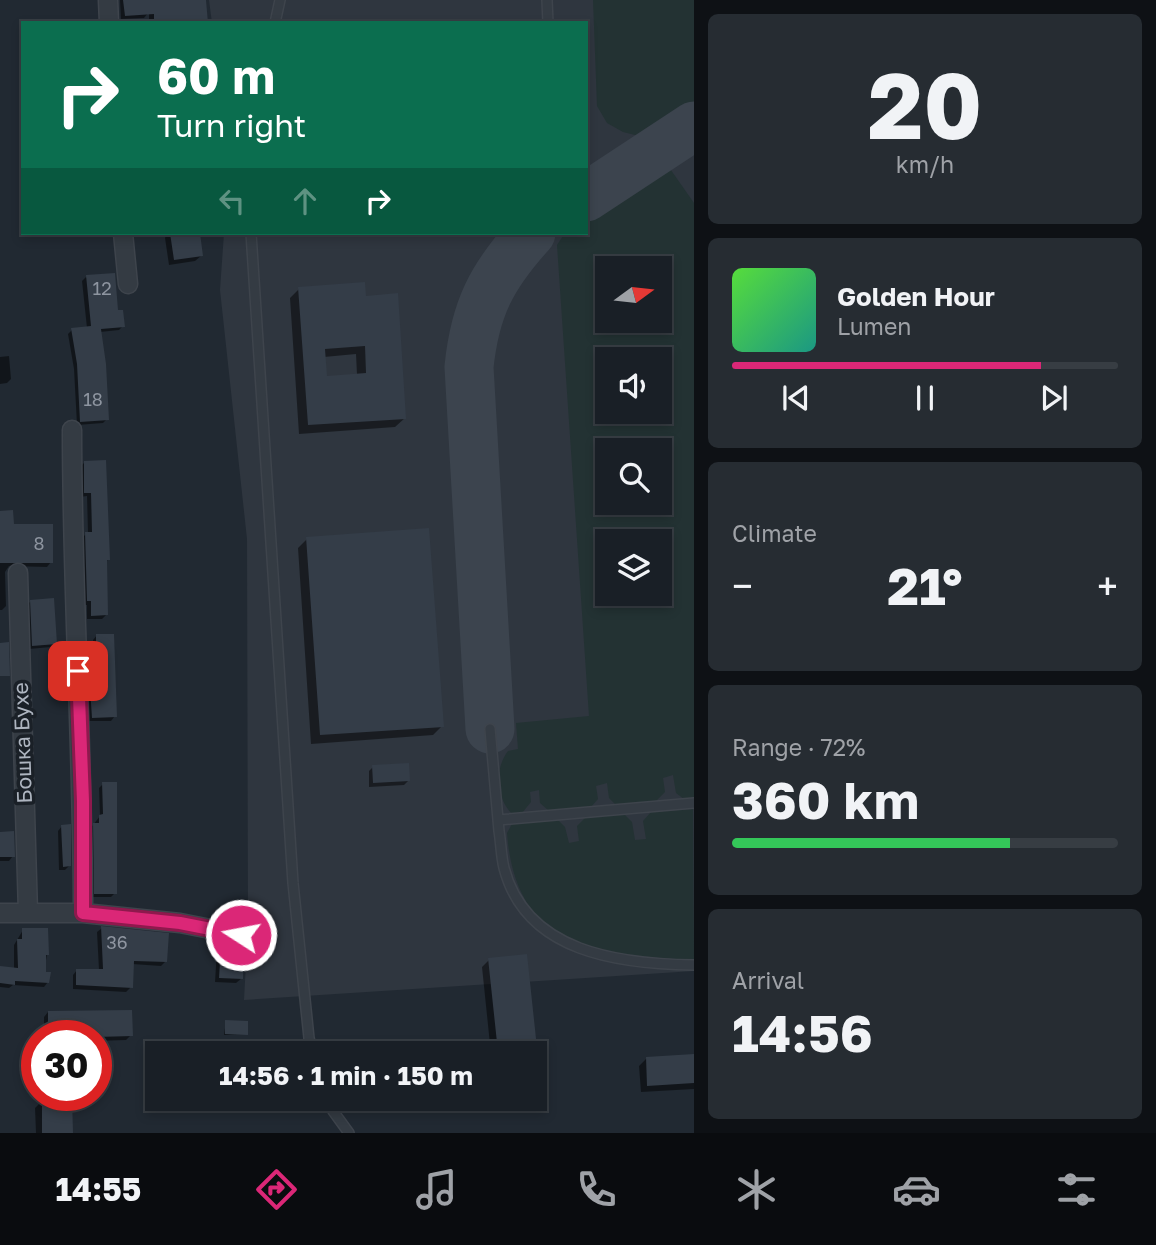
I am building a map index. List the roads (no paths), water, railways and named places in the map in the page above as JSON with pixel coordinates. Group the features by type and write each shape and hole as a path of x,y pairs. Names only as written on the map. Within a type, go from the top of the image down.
{"street":[{"path":"108,0 108,21"},
{"path":"123,235 128,284"},
{"path":"72,430 72,516 83,801 83,913"},
{"name":"Бошка Бухе","path":"18,573 28,913"},
{"path":"0,913 83,913 180,923 241,935"}],"lane":[{"path":"276,21 281,0"},
{"path":"547,0 548,21"},
{"path":"251,235 293,883 310,1041"},
{"path":"490,729 503,866 523,906 534,921 548,934 567,944 613,957 668,965 694,965"},
{"path":"498,820 694,803"},
{"path":"333,1111 349,1133"}]}
